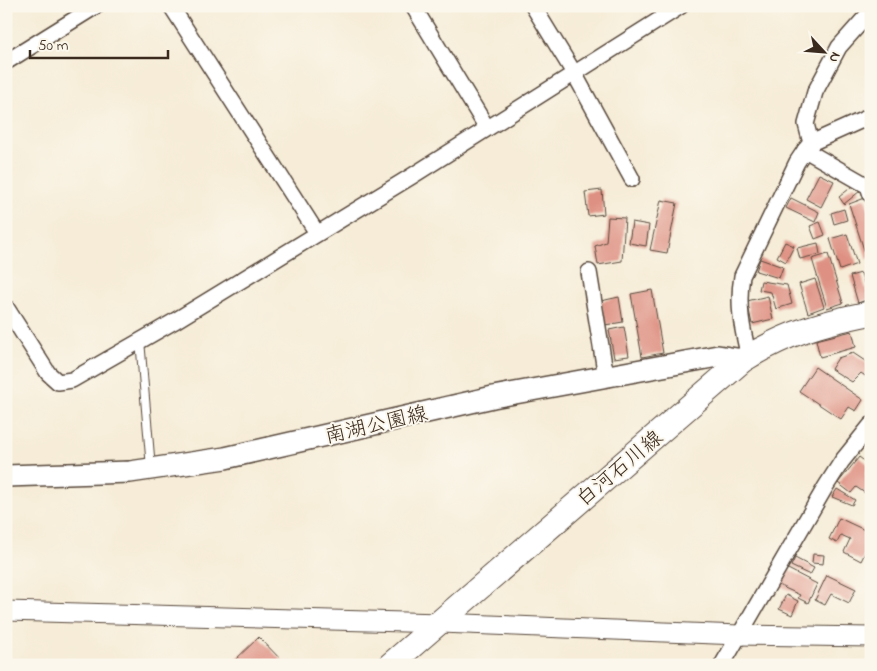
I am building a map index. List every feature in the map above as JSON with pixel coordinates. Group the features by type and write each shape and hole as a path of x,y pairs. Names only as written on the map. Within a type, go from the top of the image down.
{"main road":[{"name":"白河石川線","path":"390,665 746,358 775,340 826,322 871,313"},
{"name":"南湖公園線","path":"6,476 130,472 225,458 494,397 718,356 746,358"}],"street":[{"path":"6,62 96,6"},
{"path":"171,6 317,232"},
{"path":"413,6 488,128"},
{"path":"533,6 574,73 632,179"},
{"path":"6,307 48,373 58,382 72,380 488,128 574,73 659,12 681,6"},
{"path":"808,147 806,124 815,92 839,47 871,12"},
{"path":"746,358 739,292 742,276 797,162 808,147 871,116"},
{"path":"808,147 868,186 871,195"},
{"path":"588,272 606,376"},
{"path":"722,665 842,461 871,425"},
{"path":"6,611 441,623 739,635 871,637"}],"lane":[{"path":"140,340 151,469"}],"building":[{"path":"819,174 834,181 821,207 806,199"},
{"path":"854,185 860,191 844,204 839,197"},
{"path":"602,190 604,214 588,216 585,192"},
{"path":"791,198 819,212 815,222 786,208"},
{"path":"865,198 871,216 871,258 867,259 849,204"},
{"path":"661,200 677,203 667,253 650,250"},
{"path":"844,209 847,220 834,224 831,213"},
{"path":"608,217 625,218 622,261 598,265 595,246 606,242"},
{"path":"632,222 649,225 646,246 629,243"},
{"path":"820,222 825,235 815,239 810,226"},
{"path":"847,234 857,264 840,270 830,239"},
{"path":"785,242 794,246 786,262 777,257"},
{"path":"818,243 820,254 800,259 797,248"},
{"path":"828,254 843,303 827,308 812,259"},
{"path":"760,259 783,267 779,278 756,271"},
{"path":"861,273 869,299 858,303 850,276"},
{"path":"815,279 824,307 808,313 799,284"},
{"path":"761,281 787,285 792,304 776,309 771,292 759,290"},
{"path":"652,290 663,353 642,357 631,294"},
{"path":"768,296 773,319 752,324 747,301"},
{"path":"619,297 623,322 605,325 601,301"},
{"path":"624,327 629,356 614,358 609,330"},
{"path":"852,331 856,347 820,357 816,340"},
{"path":"853,353 871,365 871,380 861,373 852,382 831,369 838,358"},
{"path":"815,367 863,400 856,411 849,407 841,419 799,391"},
{"path":"859,457 871,466 865,474 871,478 871,497 856,487 851,493 838,483"},
{"path":"837,489 855,500 852,505 832,497"},
{"path":"839,518 871,533 871,541 861,561 844,552 850,539 841,535 837,543 829,539"},
{"path":"813,554 824,555 823,564 812,563"},
{"path":"795,558 814,568 810,575 791,566"},
{"path":"786,568 817,584 808,603 798,598 800,595 778,585"},
{"path":"827,575 856,589 849,603 831,594 825,605 815,600"},
{"path":"786,595 798,601 792,615 779,609"},
{"path":"259,637 286,665 235,665 233,662"}]}
